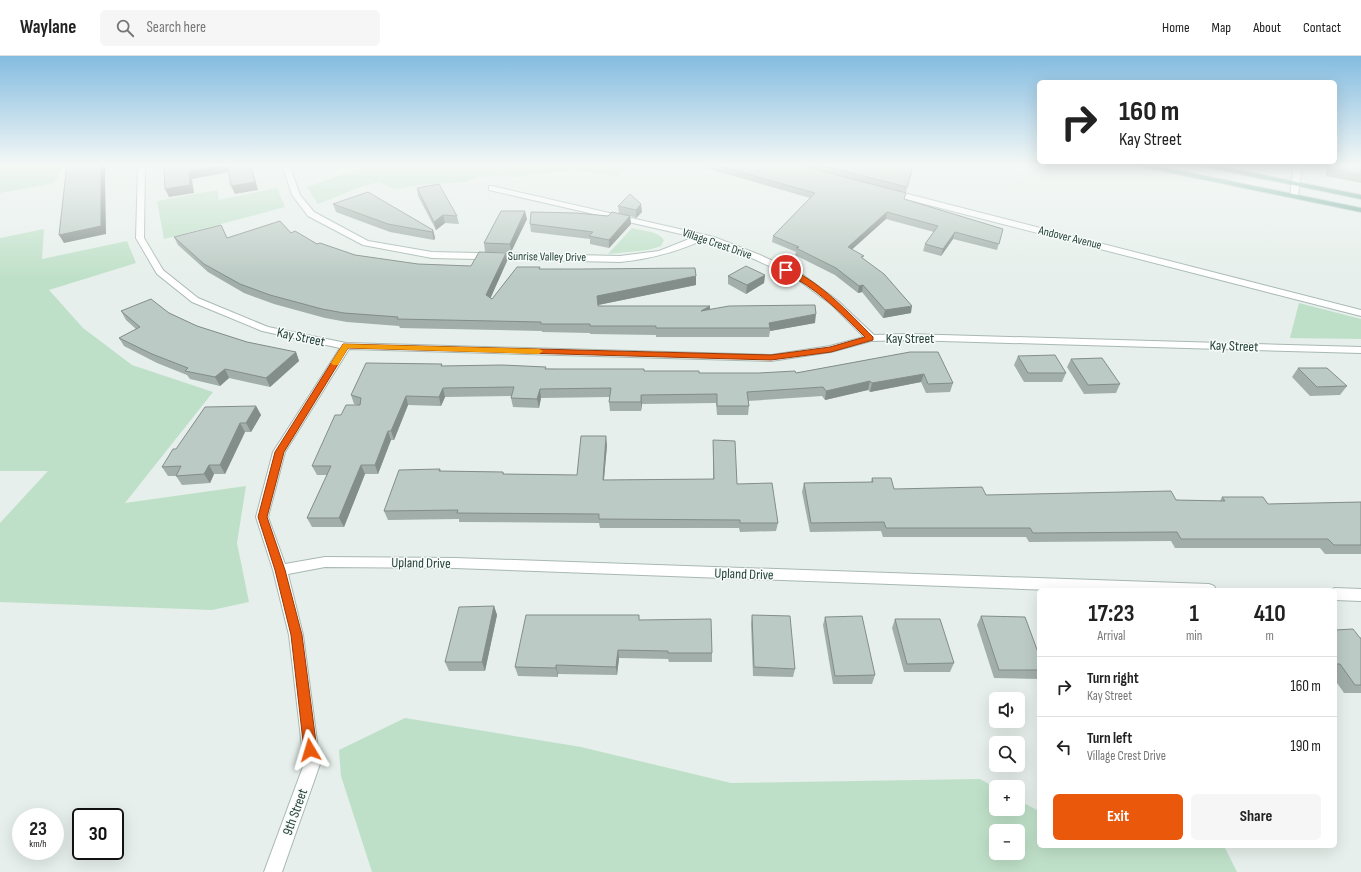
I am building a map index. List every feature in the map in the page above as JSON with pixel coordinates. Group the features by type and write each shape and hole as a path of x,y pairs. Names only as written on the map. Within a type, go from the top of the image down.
{"main road":[{"path":"1323,202 1361,210"}],"street":[{"name":"Kay Street","path":"140,202 140,238 160,272 195,300 265,329 346,346 771,358 831,350 871,338 908,337 1361,350"},
{"name":"Sunrise Valley Drive","path":"302,202 311,214 366,243 392,249 432,255 620,259 645,257 672,251 702,237"},
{"name":"Village Crest Drive","path":"552,202 702,237 757,257 800,277 835,302 871,338"},
{"name":"Andover Avenue","path":"929,202 1361,313"},
{"name":"9th Street","path":"273,872 312,764 296,635 280,570 262,517 279,452 346,346"},
{"name":"Upland Drive","path":"280,570 325,562 455,563 1153,588"},
{"path":"1337,594 1361,595"}],"green space":[{"path":"157,202 283,202 285,207 164,239"},
{"path":"632,228 654,233 664,240 661,246 648,250 608,254"},
{"path":"44,229 42,259 127,241 136,263 49,290 83,328 132,365 213,392 125,503 246,486 237,543 249,602 212,610 0,602 0,523 48,471 0,471 0,238"},
{"path":"1299,303 1361,319 1361,339 1290,338"},
{"path":"405,718 581,747 731,783 980,779 989,784 989,816 1025,816 1025,804 1037,810 1037,848 1225,848 1237,872 372,872 341,776 339,750"}],"building":[{"path":"63,202 101,202 101,226 59,235"},
{"path":"339,202 385,202 433,230 432,232 388,224 333,204"},
{"path":"424,202 449,202 457,216 443,215 434,222"},
{"path":"622,202 639,202 641,204 636,210 618,206"},
{"path":"806,202 914,202 1003,229 999,244 955,232 943,249 925,244 938,226 887,212 848,247 864,256 861,257 884,274 912,306 885,310 863,285 859,286 836,268 796,248 799,247 773,236"},
{"path":"501,211 525,211 510,244 484,243"},
{"path":"531,212 576,213 608,216 612,212 630,216 609,240 589,236 593,232 530,224"},
{"path":"280,221 291,233 295,231 317,244 320,243 355,255 418,264 471,266 479,252 506,253 486,295 492,299 517,267 540,267 539,269 695,268 696,276 597,296 598,306 710,306 701,311 729,306 815,305 816,314 769,323 770,328 656,328 656,326 541,324 541,322 397,319 398,317 344,313 322,309 270,295 240,284 204,264 174,237 221,225 227,238"},
{"path":"746,266 765,275 747,285 728,276"},
{"path":"151,299 169,313 197,326 247,342 296,352 266,378 225,369 215,377 185,371 188,368 152,354 119,338 140,327 121,311"},
{"path":"910,352 938,352 953,383 928,384 924,374 872,383 870,381 826,391 823,387 747,392 749,406 717,406 717,394 641,395 641,402 609,402 611,388 540,389 537,399 511,398 514,387 443,388 439,397 406,396 391,431 388,431 375,465 361,465 339,518 307,518 331,466 312,466 335,415 341,415 346,405 360,405 361,398 351,395 366,363 442,364 441,366 502,365 546,367 545,369 644,369 644,371 699,371 699,373 759,373 795,371 796,373"},
{"path":"1055,355 1066,373 1028,373 1018,356"},
{"path":"1102,358 1120,384 1088,385 1071,359"},
{"path":"1298,368 1327,368 1347,386 1317,387"},
{"path":"256,406 246,423 240,423 220,465 209,465 204,474 176,476 181,466 162,467 173,449 176,449 205,407"},
{"path":"581,436 606,436 603,480 714,479 713,440 735,441 737,484 772,483 778,523 740,523 740,520 599,519 599,514 457,513 458,510 384,511 399,470 440,469 439,471 503,472 503,474 577,475"},
{"path":"872,478 891,478 894,489 982,487 986,495 1171,491 1176,500 1225,501 1222,497 1263,497 1268,504 1361,502 1361,545 1334,545 1328,539 1181,539 1177,532 1033,533 1030,528 886,528 884,522 811,523 804,483 873,482"},
{"path":"494,606 482,662 445,662 459,607"},
{"path":"526,615 639,615 639,620 711,619 712,653 668,653 668,651 618,650 616,667 556,665 556,668 515,667"},
{"path":"752,615 790,616 795,669 754,667"},
{"path":"862,616 875,675 835,676 825,617"},
{"path":"981,616 1025,617 1037,650 1037,670 999,670"},
{"path":"895,619 940,619 954,663 907,664"},
{"path":"1353,629 1361,638 1361,685 1355,685 1340,664 1337,664 1337,630"}],"slow traffic":[{"path":"335,363 346,346 539,351"}],"route":[{"path":"310,750 296,635 280,570 262,517 279,452 346,346 771,358 831,350 871,338 835,302 800,277 786,270"}]}
